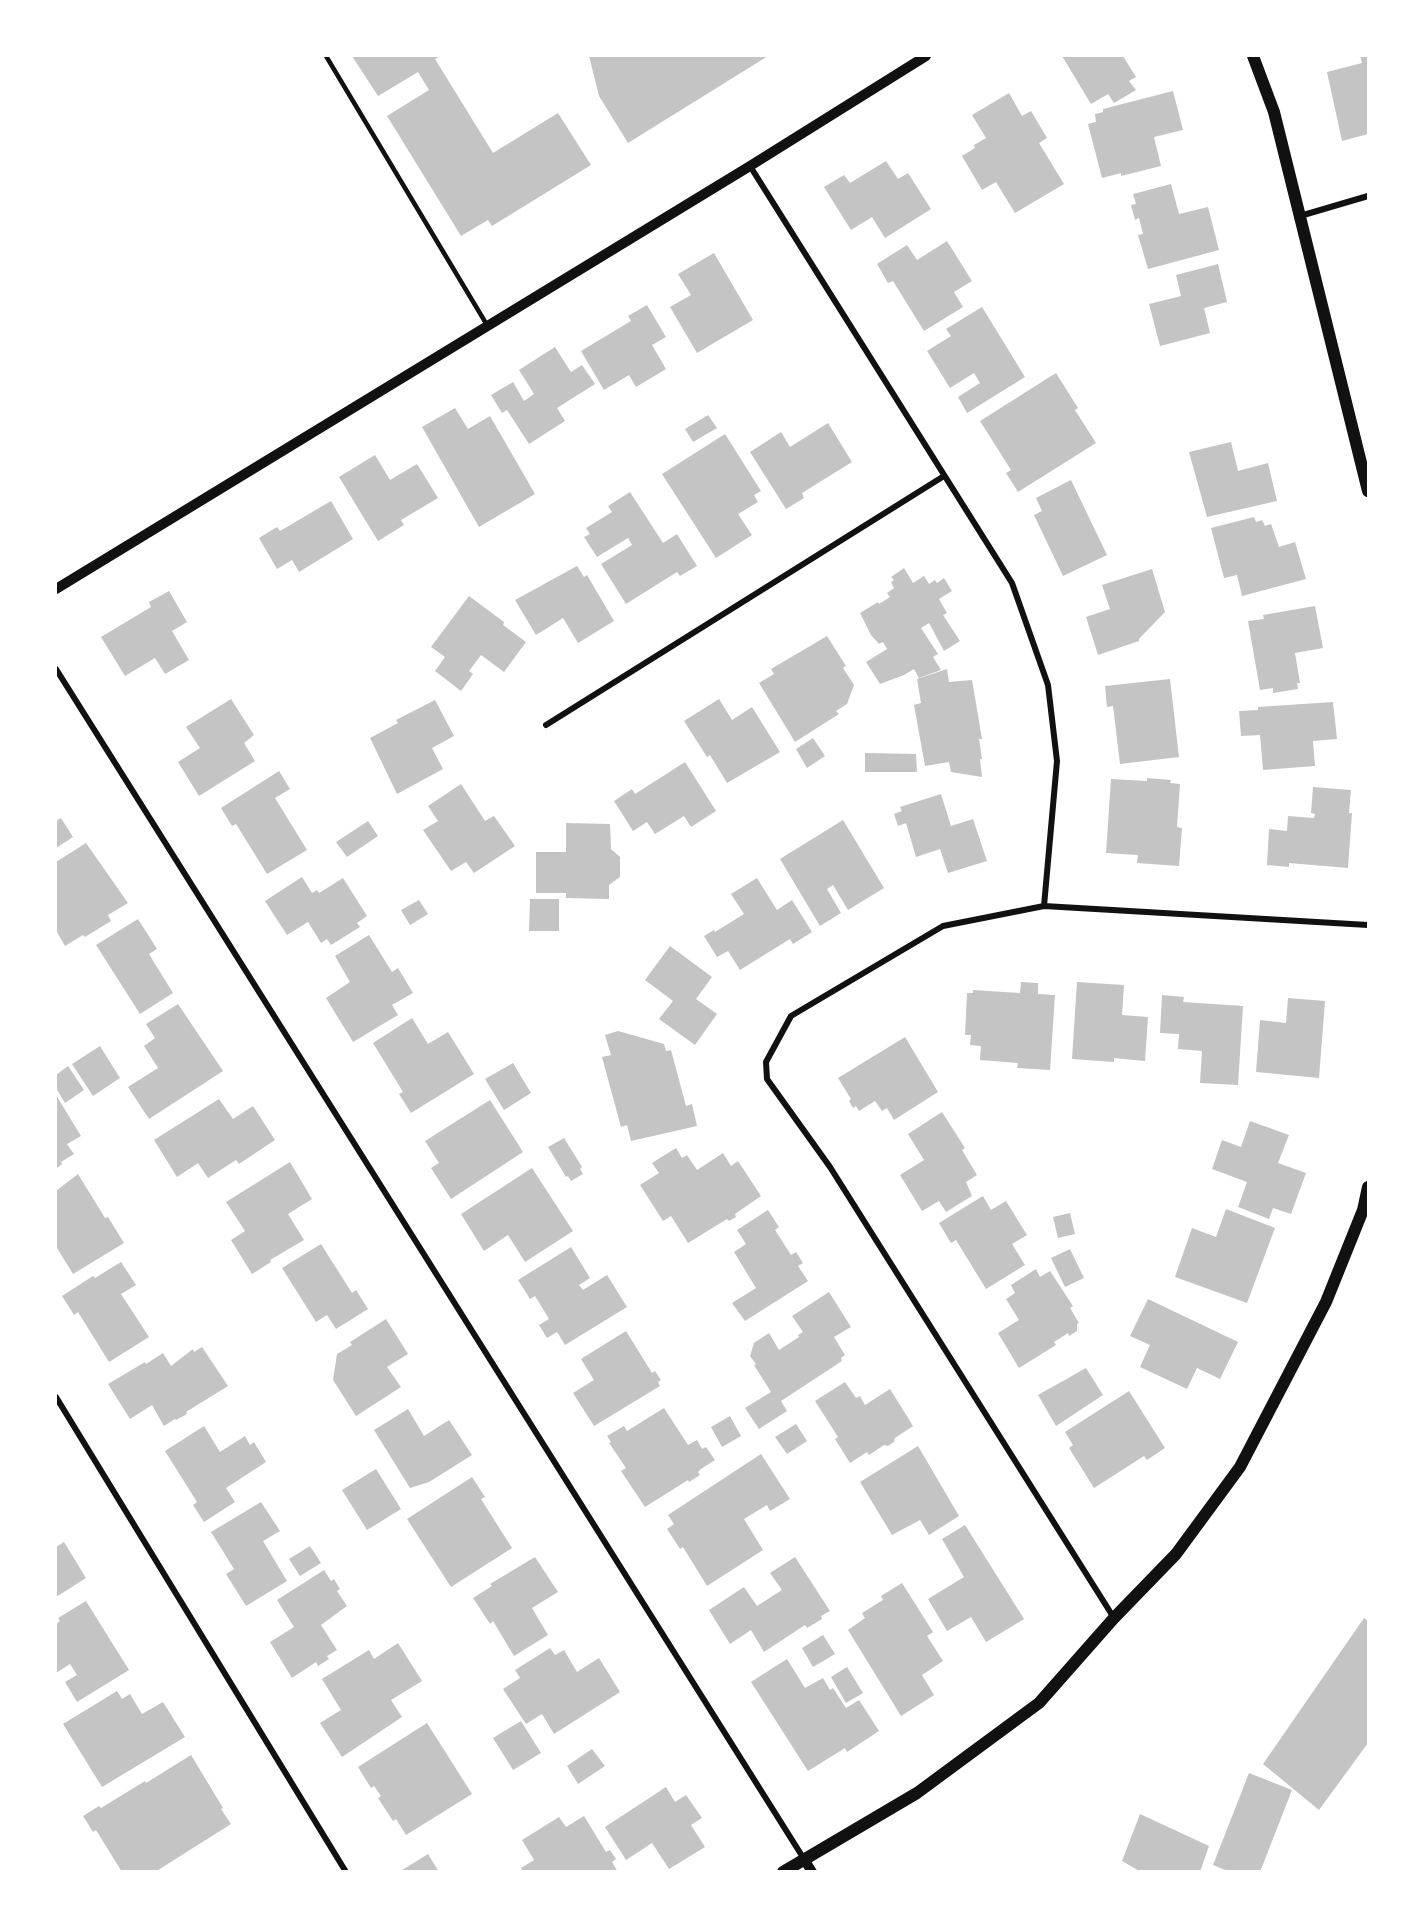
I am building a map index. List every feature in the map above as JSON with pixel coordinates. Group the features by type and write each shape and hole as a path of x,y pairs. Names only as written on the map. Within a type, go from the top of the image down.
{"main road":[{"path":"1253,56 1274,112 1368,491"},
{"path":"783,1872 917,1793 1039,1703 1114,1618 1176,1554 1240,1467 1326,1302 1363,1210 1368,1187"}],"street":[{"path":"56,589 927,56"},
{"path":"750,166 1012,583 1047,685 1057,761 1044,906"},
{"path":"1299,216 1368,196"},
{"path":"546,725 944,476"},
{"path":"56,669 812,1872"},
{"path":"1114,1618 830,1167 767,1079 766,1062 791,1016 943,926 1044,906 1368,925"},
{"path":"56,1397 346,1872"}],"lane":[{"path":"326,56 487,325"}],"building":[{"path":"352,56 441,56 435,59 493,153 558,113 591,165 492,226 488,220 461,236 387,116 429,90 418,72 378,96"},
{"path":"589,56 768,56 628,143 599,96"},
{"path":"1062,56 1123,56 1136,77 1129,81 1136,90 1114,103 1108,94 1091,104"},
{"path":"1360,56 1368,56 1368,134 1342,141 1327,72 1362,63"},
{"path":"1173,91 1183,130 1154,137 1161,166 1121,176 1121,173 1102,178 1088,124 1096,122 1095,114 1103,112 1103,109"},
{"path":"1009,93 1022,116 1031,111 1047,138 1039,143 1064,184 1015,213 996,182 982,190 962,156 986,138 972,115"},
{"path":"886,161 898,179 908,173 931,209 885,238 872,217 851,230 824,187 844,175 850,183"},
{"path":"1171,184 1179,214 1208,207 1219,250 1148,269 1138,235 1143,234 1139,218 1135,220 1131,205 1136,204 1133,194"},
{"path":"947,241 972,281 954,292 963,307 924,331 893,281 888,283 877,264 907,245 917,260"},
{"path":"714,253 753,320 697,353 670,307 691,295 678,274"},
{"path":"1218,264 1227,302 1204,308 1210,333 1160,346 1149,304 1181,296 1176,275"},
{"path":"647,305 666,337 652,345 666,369 636,387 629,375 604,390 581,351 631,321 628,316"},
{"path":"982,307 1025,377 967,413 958,397 980,383 974,373 950,388 927,351 951,336 946,329"},
{"path":"555,347 571,372 582,365 595,384 557,408 565,421 529,444 507,410 502,413 491,395 513,382 524,401 534,394 519,370"},
{"path":"1056,373 1078,408 1075,410 1096,443 1018,492 1006,473 1011,470 980,421"},
{"path":"455,408 468,429 490,416 535,494 479,527 422,427"},
{"path":"708,415 717,428 693,442 685,429"},
{"path":"828,423 852,462 802,493 804,498 786,509 750,452 781,432 790,447"},
{"path":"725,434 761,491 754,495 758,502 738,514 752,535 716,558 662,474"},
{"path":"1231,442 1238,471 1268,463 1277,501 1207,517 1189,452"},
{"path":"375,455 390,480 417,464 438,498 401,520 404,525 378,541 339,477"},
{"path":"1071,480 1107,555 1063,576 1034,515 1042,511 1036,498"},
{"path":"630,492 663,543 677,534 697,566 680,576 677,572 626,604 601,564 632,545 628,538 597,557 584,537 590,534 586,528 612,512 608,506"},
{"path":"331,501 353,539 299,572 292,560 277,569 259,538 277,527 280,531"},
{"path":"1254,517 1256,522 1262,520 1265,526 1271,524 1279,547 1295,542 1306,579 1242,596 1237,575 1224,578 1211,528"},
{"path":"577,566 584,577 587,575 614,621 578,643 563,618 536,635 515,600"},
{"path":"904,568 913,583 924,576 929,584 935,580 937,583 944,578 952,591 939,599 947,613 943,615 960,641 944,651 929,623 921,628 938,654 933,657 941,670 919,678 914,669 880,684 866,662 887,649 883,642 879,644 871,635 860,613 890,597 887,593 894,588 891,582 894,580 891,577"},
{"path":"1152,569 1165,612 1139,641 1098,655 1086,617 1110,609 1102,585"},
{"path":"169,591 187,622 172,631 189,660 165,674 155,658 125,676 101,637 151,607 149,602"},
{"path":"469,596 526,642 504,672 481,655 469,671 473,674 461,691 435,671 445,657 431,647"},
{"path":"1315,606 1323,648 1295,653 1300,683 1297,683 1298,689 1273,693 1273,688 1260,690 1248,621 1264,619 1263,615"},
{"path":"827,636 846,666 843,668 854,685 847,704 836,711 839,714 795,742 759,683 774,674 771,669"},
{"path":"947,669 949,682 972,680 982,739 979,739 982,777 951,772 949,762 925,766 914,705 921,703 917,679"},
{"path":"1170,679 1179,757 1120,764 1113,706 1107,707 1105,686"},
{"path":"231,699 254,735 244,743 255,761 199,796 178,762 200,748 186,727"},
{"path":"719,699 732,720 752,707 780,752 727,783 710,755 707,757 684,721"},
{"path":"435,700 454,736 432,748 443,769 397,794 370,738 398,723 396,720"},
{"path":"1333,702 1337,739 1313,741 1315,766 1263,770 1260,735 1241,736 1239,711 1258,710 1258,707"},
{"path":"813,738 825,756 807,768 796,749"},
{"path":"865,753 916,754 917,772 865,772"},
{"path":"685,762 716,811 691,827 684,816 655,834 647,822 633,831 614,801 632,789 635,794"},
{"path":"279,771 290,789 275,798 307,850 267,874 236,824 232,826 221,808"},
{"path":"1147,778 1171,780 1170,783 1180,784 1177,827 1182,828 1179,866 1137,863 1138,855 1106,853 1111,779 1147,781"},
{"path":"461,784 485,821 494,816 515,846 474,873 466,862 451,871 423,830 438,821 428,806"},
{"path":"1313,787 1351,790 1349,813 1352,813 1348,868 1289,863 1289,867 1267,865 1269,829 1287,831 1288,816 1314,818 1315,814 1311,813"},
{"path":"941,794 951,826 973,819 987,861 948,873 940,849 916,857 906,823 898,826 894,814 902,811 900,807"},
{"path":"56,817 57,820 61,818 73,837 56,848"},
{"path":"843,820 884,888 848,910 833,885 827,889 841,913 820,926 780,859"},
{"path":"368,821 378,836 347,857 336,842"},
{"path":"566,823 610,824 611,849 620,857 620,877 609,885 609,899 566,898 566,893 536,893 536,852 566,852"},
{"path":"86,843 128,903 108,915 111,921 65,946 56,933 56,862"},
{"path":"302,877 312,893 317,890 319,893 343,878 367,916 357,923 360,927 331,945 327,939 321,943 308,922 287,935 265,901"},
{"path":"757,878 777,910 792,900 812,932 793,944 790,939 740,970 728,951 717,957 704,936 744,914 731,894"},
{"path":"530,899 559,899 559,931 529,931"},
{"path":"419,900 428,914 410,925 401,910"},
{"path":"138,919 157,949 149,954 173,993 140,1014 96,945"},
{"path":"369,935 392,972 398,968 413,993 392,1005 398,1015 353,1042 326,998 350,982 335,956"},
{"path":"670,946 712,977 696,999 717,1014 695,1045 659,1019 673,1001 645,980"},
{"path":"1021,982 1038,983 1038,994 1055,995 1050,1070 1017,1068 1018,1063 980,1060 981,1046 970,1045 971,1035 965,1035 967,993 973,993 973,990 1020,993"},
{"path":"1077,982 1124,985 1122,1015 1148,1017 1145,1061 1114,1058 1114,1062 1072,1059"},
{"path":"1162,995 1184,997 1183,1002 1243,1006 1238,1085 1200,1083 1202,1051 1178,1049 1179,1034 1160,1033"},
{"path":"1288,998 1325,1001 1319,1078 1256,1072 1260,1020 1286,1023"},
{"path":"178,1004 223,1071 149,1119 128,1087 158,1068 144,1046 155,1038 146,1024"},
{"path":"412,1018 428,1044 448,1032 474,1074 411,1113 399,1094 403,1092 373,1043"},
{"path":"618,1031 664,1044 666,1051 671,1050 686,1106 692,1104 697,1126 631,1141 627,1125 621,1127 602,1057 611,1055 605,1035"},
{"path":"905,1037 938,1092 894,1120 887,1108 882,1111 875,1101 859,1111 856,1106 853,1108 849,1101 851,1099 838,1078"},
{"path":"100,1046 120,1078 93,1096 72,1064"},
{"path":"513,1063 531,1093 504,1110 485,1079"},
{"path":"68,1066 84,1090 65,1103 56,1088 56,1075"},
{"path":"56,1095 81,1136 67,1144 74,1154 61,1162 62,1164 56,1169"},
{"path":"219,1099 233,1119 253,1106 275,1140 239,1164 236,1160 208,1178 198,1163 177,1177 154,1140"},
{"path":"490,1100 523,1152 451,1199 431,1168 439,1163 425,1141"},
{"path":"942,1112 965,1148 962,1150 977,1175 966,1182 972,1196 946,1212 939,1201 922,1211 900,1175 924,1160 908,1134"},
{"path":"1250,1121 1289,1135 1278,1163 1306,1173 1291,1214 1273,1208 1269,1219 1238,1207 1247,1182 1212,1169 1222,1140 1241,1147"},
{"path":"564,1138 582,1167 580,1169 583,1174 571,1181 568,1176 566,1177 548,1147"},
{"path":"676,1148 682,1158 687,1155 697,1170 723,1153 731,1166 738,1161 761,1196 735,1214 736,1217 729,1221 727,1219 688,1243 671,1216 663,1221 640,1185 659,1173 652,1163"},
{"path":"290,1162 312,1199 288,1214 304,1240 270,1260 271,1262 252,1274 231,1240 245,1231 226,1202"},
{"path":"532,1168 573,1231 525,1262 508,1235 484,1251 461,1214"},
{"path":"78,1174 105,1218 108,1217 124,1243 73,1274 56,1249 56,1191"},
{"path":"983,1196 991,1210 1006,1201 1027,1235 1012,1244 1025,1265 986,1289 956,1240 951,1243 939,1223"},
{"path":"1226,1209 1275,1228 1247,1303 1175,1277 1192,1228 1216,1237"},
{"path":"768,1210 779,1227 775,1230 791,1255 796,1252 803,1263 798,1266 808,1281 745,1321 732,1303 756,1288 734,1252 746,1244 737,1230"},
{"path":"1070,1213 1075,1234 1058,1238 1053,1217"},
{"path":"321,1244 352,1293 356,1290 368,1309 336,1329 327,1315 316,1322 282,1268"},
{"path":"571,1247 590,1278 579,1285 583,1290 607,1275 627,1307 565,1345 557,1332 547,1338 539,1325 549,1319 535,1296 530,1299 518,1280"},
{"path":"1070,1249 1084,1278 1065,1287 1051,1258"},
{"path":"121,1262 136,1285 121,1294 149,1337 109,1362 78,1312 74,1315 62,1296 93,1276 95,1278"},
{"path":"1036,1269 1040,1277 1050,1271 1073,1306 1070,1308 1079,1323 1077,1331 1069,1336 1068,1333 1054,1342 1056,1345 1019,1368 998,1333 1019,1320 1006,1299 1015,1293 1011,1285"},
{"path":"829,1292 851,1327 834,1337 845,1355 841,1358 842,1361 781,1401 787,1411 759,1429 745,1408 771,1392 750,1356 754,1343 769,1333 779,1350 799,1337 798,1335 803,1332 792,1316"},
{"path":"1148,1299 1238,1342 1220,1379 1197,1368 1187,1389 1140,1367 1150,1345 1130,1336"},
{"path":"386,1319 408,1354 387,1367 401,1387 356,1416 333,1380 337,1354 352,1345 350,1342"},
{"path":"626,1331 652,1373 655,1371 661,1380 658,1382 660,1386 594,1426 573,1393 594,1380 581,1359"},
{"path":"202,1347 228,1386 186,1412 187,1414 164,1426 152,1405 130,1419 108,1384 163,1353 171,1366 193,1349 194,1352"},
{"path":"1086,1368 1103,1395 1056,1426 1038,1395"},
{"path":"845,1382 856,1398 860,1396 865,1405 890,1389 913,1426 895,1438 894,1442 888,1446 884,1445 869,1455 867,1452 850,1463 835,1439 838,1437 815,1401"},
{"path":"1129,1391 1165,1448 1147,1460 1144,1456 1094,1488 1069,1448 1073,1445 1065,1432"},
{"path":"664,1408 688,1445 697,1440 702,1449 706,1447 715,1460 698,1472 700,1475 645,1507 621,1471 626,1468 609,1443 611,1442 607,1436 624,1426 627,1431"},
{"path":"408,1409 424,1436 449,1420 472,1455 429,1482 410,1488 374,1430"},
{"path":"730,1416 741,1436 722,1447 711,1427"},
{"path":"796,1424 807,1441 787,1454 775,1437"},
{"path":"204,1426 220,1452 245,1436 250,1445 254,1442 266,1462 226,1488 235,1502 204,1522 193,1505 197,1502 165,1451"},
{"path":"918,1446 959,1516 929,1535 920,1520 892,1535 860,1482"},
{"path":"761,1454 790,1499 770,1511 767,1505 744,1519 763,1550 707,1586 683,1547 680,1549 667,1529 674,1524 668,1515"},
{"path":"376,1469 401,1509 367,1530 342,1490"},
{"path":"472,1477 485,1497 481,1499 512,1548 451,1587 407,1519"},
{"path":"261,1502 280,1531 263,1541 287,1581 246,1606 226,1574 234,1569 211,1532"},
{"path":"965,1525 1024,1619 986,1642 971,1617 947,1631 928,1599 964,1577 942,1539"},
{"path":"64,1542 86,1578 56,1597 56,1547"},
{"path":"310,1546 321,1563 300,1576 289,1559"},
{"path":"535,1557 558,1592 532,1608 548,1635 514,1656 493,1621 490,1624 473,1598 492,1586 490,1584"},
{"path":"795,1557 830,1611 821,1616 822,1619 807,1628 805,1625 764,1652 751,1630 730,1644 709,1610 744,1587 757,1606 782,1590 770,1573"},
{"path":"324,1570 331,1581 334,1579 340,1589 337,1591 347,1606 321,1625 337,1650 327,1656 329,1659 318,1666 316,1662 292,1678 270,1642 294,1627 277,1600"},
{"path":"902,1583 933,1632 927,1636 943,1661 922,1675 934,1695 901,1716 848,1630 865,1618 862,1613 883,1600 881,1596"},
{"path":"86,1601 129,1670 77,1702 65,1682 77,1675 70,1664 56,1673 56,1624 60,1621 58,1618"},
{"path":"1364,1618 1368,1621 1368,1743 1319,1810 1263,1764"},
{"path":"823,1635 835,1654 813,1667 802,1648"},
{"path":"398,1643 422,1681 391,1700 402,1717 342,1757 320,1723 341,1710 322,1679 369,1650 374,1659"},
{"path":"550,1648 555,1655 564,1650 577,1672 599,1658 620,1692 554,1734 542,1714 526,1724 503,1689 520,1678 515,1670"},
{"path":"787,1659 805,1688 823,1678 830,1690 833,1688 846,1708 859,1700 879,1731 847,1752 845,1748 808,1771 751,1682"},
{"path":"847,1667 863,1693 846,1703 831,1677"},
{"path":"117,1691 122,1699 130,1694 142,1714 163,1702 185,1737 102,1787 63,1724"},
{"path":"521,1721 541,1753 513,1770 493,1738"},
{"path":"427,1723 472,1794 406,1835 396,1819 393,1821 378,1798 381,1796 374,1786 371,1788 358,1767"},
{"path":"592,1749 605,1766 578,1784 567,1766"},
{"path":"191,1755 231,1824 155,1872 122,1872 96,1830 93,1832 83,1816 99,1806 101,1808 145,1781 146,1783"},
{"path":"1249,1773 1292,1790 1260,1872 1230,1872 1213,1865"},
{"path":"666,1787 675,1802 686,1795 702,1818 691,1825 705,1847 669,1869 652,1843 626,1860 605,1827"},
{"path":"1140,1814 1209,1846 1200,1872 1141,1872 1122,1861"},
{"path":"584,1816 606,1852 610,1850 616,1859 612,1862 618,1872 523,1872 521,1868 534,1860 522,1840 559,1817 566,1827"},
{"path":"428,1854 439,1872 399,1872"}]}
